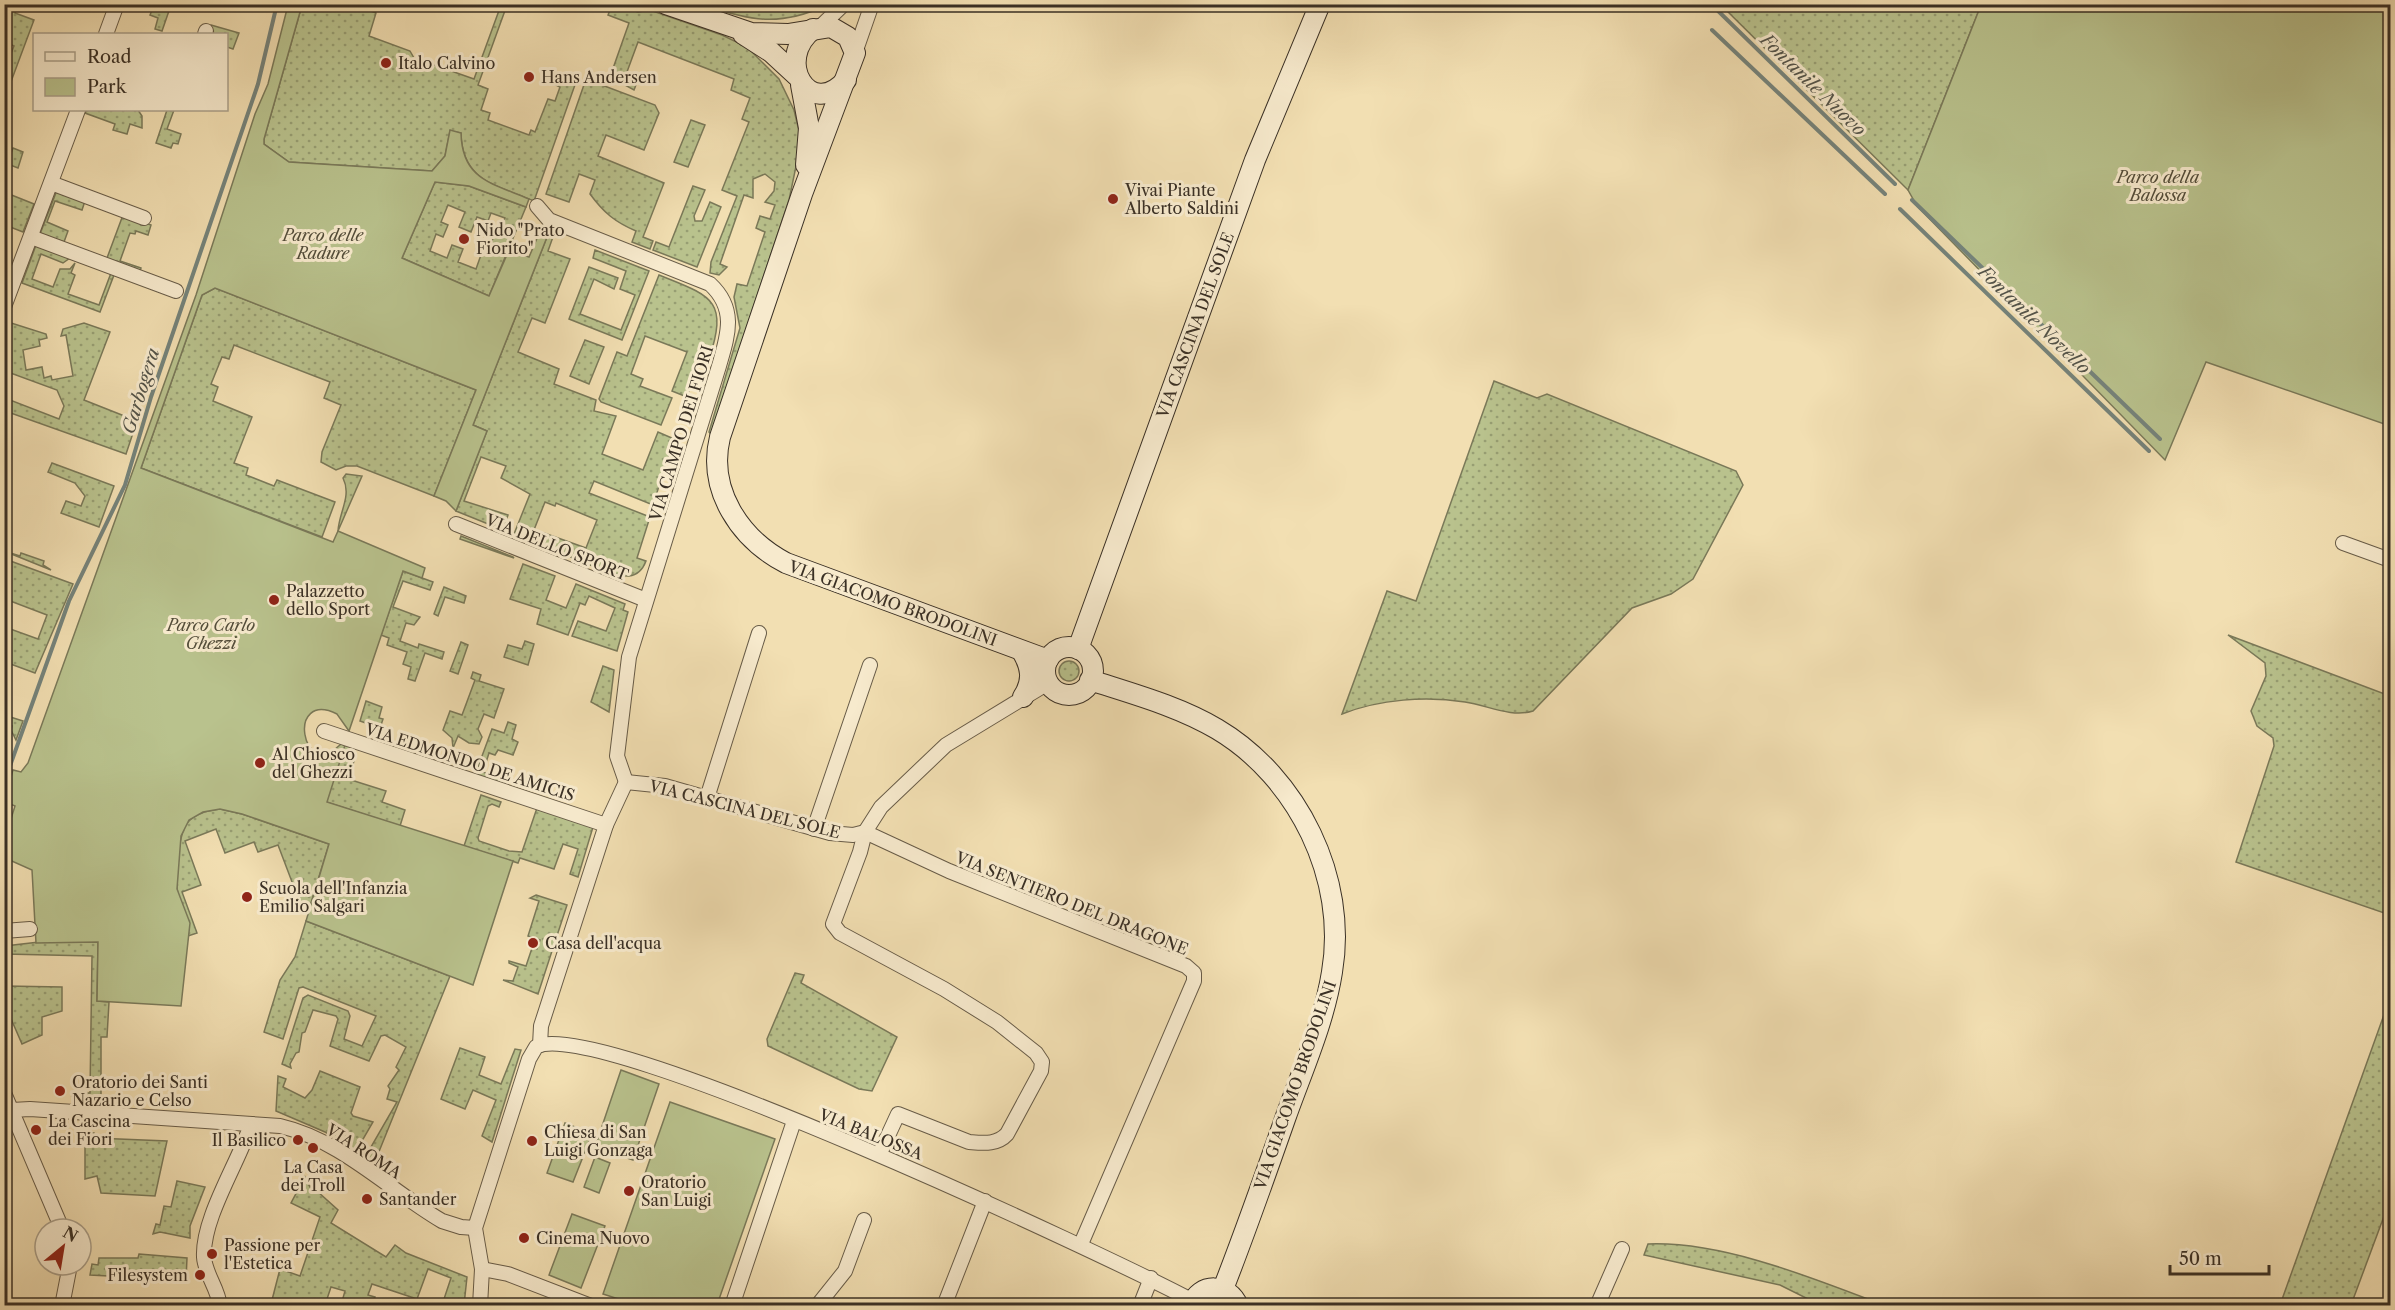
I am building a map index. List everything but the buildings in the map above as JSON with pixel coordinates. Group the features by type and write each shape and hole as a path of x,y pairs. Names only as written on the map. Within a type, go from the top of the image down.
{"street":[{"path":"106,33 117,4"},
{"path":"666,4 733,28 763,34 788,34 817,28 836,29 848,37 855,53"},
{"path":"799,81 796,56 804,38 844,4"},
{"path":"733,28 771,52 799,81 814,92 826,93 835,90 846,80 872,4"},
{"name":"VIA CASCINA DEL SOLE","path":"1078,649 1255,160 1320,4"},
{"name":"VIA GIACOMO BRODOLINI","path":"846,80 802,194 718,443 717,468 730,509 740,527 754,542 786,563 1048,660"},
{"name":"VIA GIACOMO BRODOLINI","path":"799,81 809,128 802,194"},
{"path":"4,307 78,111"},
{"path":"51,183 144,218"},
{"name":"VIA CAMPO DEI FIORI","path":"537,206 549,220 710,284 724,300 728,310 728,335 629,657 618,741 618,763 626,782"},
{"path":"31,237 176,291"},
{"name":"VIA DELLO SPORT","path":"456,524 646,600"},
{"path":"2343,543 2391,560"},
{"path":"707,798 759,633"},
{"path":"1078,649 1084,653 1092,665 1090,680 1083,689 1071,694 1058,692 1048,682 1045,674 1048,660 1057,650 1078,649"},
{"path":"1022,651 1031,670 1029,686 1023,697"},
{"path":"814,829 870,665"},
{"name":"VIA GIACOMO BRODOLINI","path":"1090,680 1188,715 1218,730 1248,751 1275,778 1296,807 1310,830 1326,873 1335,939 1327,996 1223,1289"},
{"name":"VIA CASCINA DEL SOLE","path":"540,1045 541,1026 547,1004 606,825 626,782 665,786 842,835 865,832 881,807 946,745 1048,682"},
{"name":"VIA EDMONDO DE AMICIS","path":"324,731 606,825"},
{"path":"865,832 860,852 834,918 834,927 975,1007 1017,1037 1036,1053 1041,1062 1037,1078 1007,1134 999,1140 969,1142 898,1114 880,1153"},
{"name":"VIA SENTIERO DEL DRAGONE","path":"865,832 949,871 1186,966 1194,973 1194,981 1081,1244"},
{"path":"4,931 30,929"},
{"path":"480,1305 482,1269 475,1228 529,1059 540,1045"},
{"name":"VIA BALOSSA","path":"540,1045 570,1045 634,1062 880,1153 1081,1244 1151,1278 1192,1303"},
{"path":"4,1093 57,1217"},
{"name":"VIA ROMA","path":"12,1110 30,1108 280,1126 315,1138 432,1215 453,1226 475,1228"},
{"path":"732,1305 794,1121"},
{"path":"220,1305 206,1269 205,1245 228,1177 251,1124"},
{"path":"944,1305 985,1201"},
{"path":"817,1305 844,1271 864,1220"},
{"path":"1597,1305 1622,1249"},
{"path":"482,1269 508,1274 559,1300 591,1305"},
{"path":"62,1305 68,1277"},
{"path":"1140,1305 1151,1278"},
{"path":"1192,1303 1209,1288 1223,1289 1234,1297 1238,1305"}],"green space":[{"path":"5,4 17,5 15,13 34,20 6,95 5,54 10,56 14,46 5,42"},
{"path":"154,5 171,5 162,31 155,29 158,18 150,15"},
{"name":"Parco Carlo Ghezzi","path":"288,5 302,5 264,144 289,162 432,171 445,156 450,130 461,133 463,149 473,170 481,178 529,199 526,207 469,186 435,182 402,258 489,296 509,250 529,257 541,229 549,232 473,425 487,431 456,511 446,501 434,496 476,390 215,288 202,295 141,468 333,542 338,531 425,568 422,578 403,571 349,731 337,714 321,710 310,714 305,723 305,734 309,745 316,752 327,753 341,744 345,745 327,802 513,861 473,985 306,921 329,844 242,814 220,809 203,812 189,820 181,836 177,889 190,923 181,1006 97,1001 98,942 36,943 32,870 5,858 5,838 15,806 5,802 5,797 13,770 21,772 28,763 196,295 255,114 268,84"},
{"name":"Italo Calvino","path":"302,5 356,5 376,13 369,36 410,51 414,58 474,79 501,5 507,5 478,85 488,89 481,110 490,113 488,120 529,135 531,130 535,132 548,99 555,101 560,87 552,83 555,74 576,82 534,201 494,185 475,171 467,162 461,133 450,131 445,156 432,171 289,162 264,144"},
{"path":"612,5 638,12 650,10 722,35 747,47 779,79 794,110 799,131 799,152 789,200 711,434 709,432 740,328 734,297 737,284 747,286 765,232 756,228 760,216 770,219 775,205 765,202 774,191 775,182 765,174 753,179 753,198 744,195 720,264 727,267 719,275 710,273 711,262 737,196 722,190 749,122 742,119 750,98 731,90 734,79 638,42 624,80 636,85 634,90 610,77 629,23 608,15"},
{"path":"703,5 827,5 795,17 765,19 736,15"},
{"path":"1721,5 1981,5 1908,190"},
{"name":"Parco della Balossa","path":"1981,5 2390,5 2390,426 2206,362 2165,460 1917,206 1908,190"},
{"path":"211,25 239,33 233,49 228,47 228,33 208,33"},
{"path":"586,79 655,105 659,113 644,150 606,135 598,156 664,183 643,237 653,241 650,249 632,242 636,231 610,216 595,201 590,194 595,180 579,174 569,202 546,194"},
{"path":"86,111 139,111 142,116 142,128 130,124 127,134 113,130 115,124 85,113"},
{"path":"167,111 174,111 167,129 181,134 178,144 173,143 171,148 156,143"},
{"path":"691,120 705,125 688,167 674,162"},
{"path":"13,148 23,152 18,168 5,163 5,154 10,156"},
{"path":"435,182 469,186 526,207 489,296 402,258","holes":["448,205 465,212 459,227 471,232 477,217 488,221 491,213 505,218 498,235 495,234 491,243 486,241 484,246 478,244 476,249 482,252 476,269 458,262 463,249 452,245 447,258 430,251 436,234 443,237 448,225 441,222"]},
{"path":"693,186 705,190 694,216 695,221 702,221 710,202 721,207 697,267 653,250 656,242 669,247"},
{"path":"57,190 85,201 82,210 55,201 47,222 68,231 64,242 40,234"},
{"path":"9,194 34,204 23,232 5,225 5,207"},
{"path":"123,215 151,225 148,235 136,231 135,234 130,233 120,261 141,268 140,271 107,258"},
{"path":"549,232 554,234 548,251 570,259 545,323 532,318 518,352 559,369 554,384 596,400 594,411 616,416 602,454 643,470 658,432 674,439 653,505 594,481 589,493 650,517 637,558 646,561 640,571 629,576 612,573 540,544 544,533 586,548 597,520 556,503 555,506 545,502 530,540 514,534 530,494 501,478 506,466 481,457 464,501 508,515 503,530 456,511 487,431 473,425"},
{"path":"36,245 70,258 63,263 41,254 32,279 53,287 60,269 70,269 75,263 71,273 75,275 68,294 99,305 111,273 114,275 100,312 22,283"},
{"path":"595,250 649,271 622,340 569,319 589,267 618,278 614,289 594,279 580,314 621,330 635,295 620,289 626,271 593,258"},
{"path":"659,275 703,295 711,302 716,312 717,324 709,359 700,356 687,397 672,391 687,352 645,336 631,374 643,379 640,386 672,398 661,425 601,402 599,399 617,352 627,356"},
{"path":"215,288 476,390 434,496 357,466 346,466 336,470 321,462 322,452 341,405 324,398 330,382 234,345 229,359 222,357 211,384 218,387 213,401 252,417 234,463 248,468 246,475 274,486 277,480 335,502 322,537 141,468 202,295"},
{"path":"8,322 46,334 47,338 39,340 40,346 23,350 26,370 42,367 44,378 51,376 52,380 73,376 66,335 61,336 63,329 84,323 110,332 84,400 137,421 126,454 5,411 5,398 59,419 64,406 57,390 5,371 5,330"},
{"path":"585,340 604,347 589,384 570,376"},
{"path":"1494,381 1537,398 1547,394 1736,471 1743,485 1693,579 1671,594 1632,608 1533,711 1516,713 1465,702 1419,699 1387,702 1342,714 1387,591 1416,601"},
{"path":"52,463 114,486 99,527 61,513 66,501 81,506 85,496 75,483 48,472"},
{"path":"346,474 362,476 338,531 346,498 343,478"},
{"path":"461,536 513,557 514,558 460,539"},
{"path":"4,551 20,556 21,553 44,561 43,565 51,570"},
{"path":"5,559 73,584 35,673 5,662 5,627 38,639 47,615 5,599"},
{"path":"523,564 555,576 546,600 566,608 576,584 625,604 623,610 628,612 617,651 572,636 578,621 606,631 615,608 589,596 585,605 580,603 568,635 537,624 541,609 510,599"},
{"path":"403,571 433,582 430,590 403,581 393,607 420,617 414,625 406,623 400,641 418,648 419,644 444,652 442,659 425,653 415,681 408,679 411,667 403,664 407,652 387,645 389,638 381,635"},
{"path":"444,587 466,596 464,603 445,597 438,616 434,614"},
{"path":"2228,635 2390,696 2390,915 2236,862 2274,746 2273,738 2257,726 2251,711 2266,676 2265,663"},
{"path":"525,641 534,644 528,665 504,657 508,645 522,649"},
{"path":"461,642 468,645 458,674 450,671"},
{"path":"1069,661 1076,664 1079,671 1076,678 1069,681 1062,678 1059,671 1062,664"},
{"path":"603,666 614,670 609,712 591,702"},
{"path":"473,672 481,675 479,681 504,689 494,718 484,714 478,729 482,737 479,744 469,743 458,736 453,748 452,738 443,730 450,711 462,715 475,680 471,678"},
{"path":"366,701 382,707 379,718 383,719 380,728 360,721"},
{"path":"4,715 23,721 16,740 11,730 12,726 5,723"},
{"path":"508,722 516,725 512,739 518,742 513,755 498,750 495,755 489,753 483,772 505,780 504,784 475,775 492,729 504,733"},
{"path":"345,745 352,747 348,759 354,761 348,779 386,791 382,802 405,810 400,826 326,802"},
{"path":"481,795 501,802 499,807 492,804 488,806 479,841 509,851 522,852 537,808 593,827 578,877 570,874 578,849 563,844 554,869 520,858 518,863 464,846"},
{"path":"220,809 242,814 329,844 310,906 300,903 278,845 258,852 254,842 225,853 216,829 185,841 201,885 182,892 197,933 188,936 187,922 177,887 180,842 186,825 193,817"},
{"path":"536,895 567,905 538,994 503,980 513,981 518,967 509,961 526,966 532,948 537,949 540,940 528,936 539,901 530,898"},
{"path":"306,921 450,976 378,1154 380,1156 373,1166 364,1159 397,1102 387,1099 390,1089 388,1086 399,1070 396,1067 406,1047 385,1035 381,1036 369,1061 330,1046 338,1019 336,1016 313,1010 305,1032 302,1033 299,1052 290,1064 291,1068 282,1064 303,998 308,995 348,1011 350,1016 344,1039 362,1046 376,1016 303,987 299,988 283,1039 264,1032 280,980 295,957"},
{"path":"48,941 98,942 97,1001 109,1002 107,1037 101,1037 101,1099 71,1096 76,1096 76,1093 90,1093 92,956 5,954 5,946"},
{"path":"795,973 804,975 801,983 897,1037 872,1091 859,1089 768,1046 767,1039"},
{"path":"5,986 62,987 62,1011 42,1017 42,1035 22,1044 5,1005"},
{"path":"2390,998 2390,1200 2351,1305 2280,1305"},
{"path":"460,1048 485,1057 479,1075 501,1084 515,1049 521,1050 492,1142 482,1136 496,1100 473,1090 465,1109 441,1099"},
{"path":"621,1070 659,1084 633,1160 595,1147"},
{"path":"320,1071 360,1087 351,1113 353,1116 373,1122 355,1153 325,1132 276,1111 278,1076 286,1079 283,1087 305,1098 312,1090"},
{"path":"670,1102 775,1139 717,1305 637,1305 603,1294"},
{"path":"565,1123 592,1134 573,1182 547,1173"},
{"path":"85,1133 94,1133 95,1138 167,1141 155,1196 101,1193 97,1176 85,1179"},
{"path":"595,1157 610,1163 599,1193 584,1187"},
{"path":"305,1177 310,1187 319,1177 324,1183 317,1191 338,1210 331,1223 386,1257 395,1245 406,1253 467,1277 464,1305 442,1305 451,1278 428,1269 417,1299 372,1284 368,1295 375,1297 372,1305 341,1305 345,1291 331,1287 325,1305 281,1305 272,1300 280,1269 300,1276 320,1217 291,1203"},
{"path":"177,1181 205,1187 190,1226 190,1238 160,1232 153,1234 156,1224 160,1225 164,1206 171,1207"},
{"path":"572,1214 605,1226 581,1288 549,1275"},
{"path":"1648,1244 1705,1248 1735,1254 1795,1272 1878,1303 1877,1305 1820,1305 1780,1285 1644,1255"},
{"path":"139,1254 187,1258 186,1280 93,1275 93,1264 98,1265 99,1258 138,1258"},
{"path":"84,1301 172,1305 83,1305"}],"waterway":[{"name":"Garbogera","path":"6,777 69,601 125,485 151,397 258,84 277,4"},
{"name":"Fontanile Novello","path":"1686,4 1689,8"},
{"name":"Fontanile Nuovo","path":"1711,4 1895,184"},
{"name":"Fontanile Novello","path":"1712,30 1885,194"},
{"name":"Fontanile Nuovo","path":"1912,200 2160,439"},
{"name":"Fontanile Novello","path":"1900,209 2149,451"}],"place":[{"name":"Italo Calvino","path":"386,63"},
{"name":"Hans Andersen","path":"529,77"},
{"name":"Vivai Piante Alberto Saldini","path":"1113,199"},
{"name":"Nido \"Prato Fiorito\"","path":"464,239"},
{"name":"Palazzetto dello Sport","path":"274,600"},
{"name":"Al Chiosco del Ghezzi","path":"260,763"},
{"name":"Scuola dell'Infanzia Emilio Salgari","path":"247,897"},
{"name":"Casa dell'acqua","path":"533,943"},
{"name":"Oratorio dei Santi Nazario e Celso","path":"60,1091"},
{"name":"La Cascina dei Fiori","path":"36,1130"},
{"name":"Il Basilico","path":"298,1140"},
{"name":"Chiesa di San Luigi Gonzaga","path":"532,1141"},
{"name":"La Casa dei Troll","path":"313,1148"},
{"name":"Oratorio San Luigi","path":"629,1191"},
{"name":"Santander","path":"367,1199"},
{"name":"Cinema Nuovo","path":"524,1238"},
{"name":"Passione per l'Estetica","path":"212,1254"},
{"name":"Filesystem","path":"200,1275"}],"park label":[{"name":"Parco delle Radure","path":"323,244"}]}
